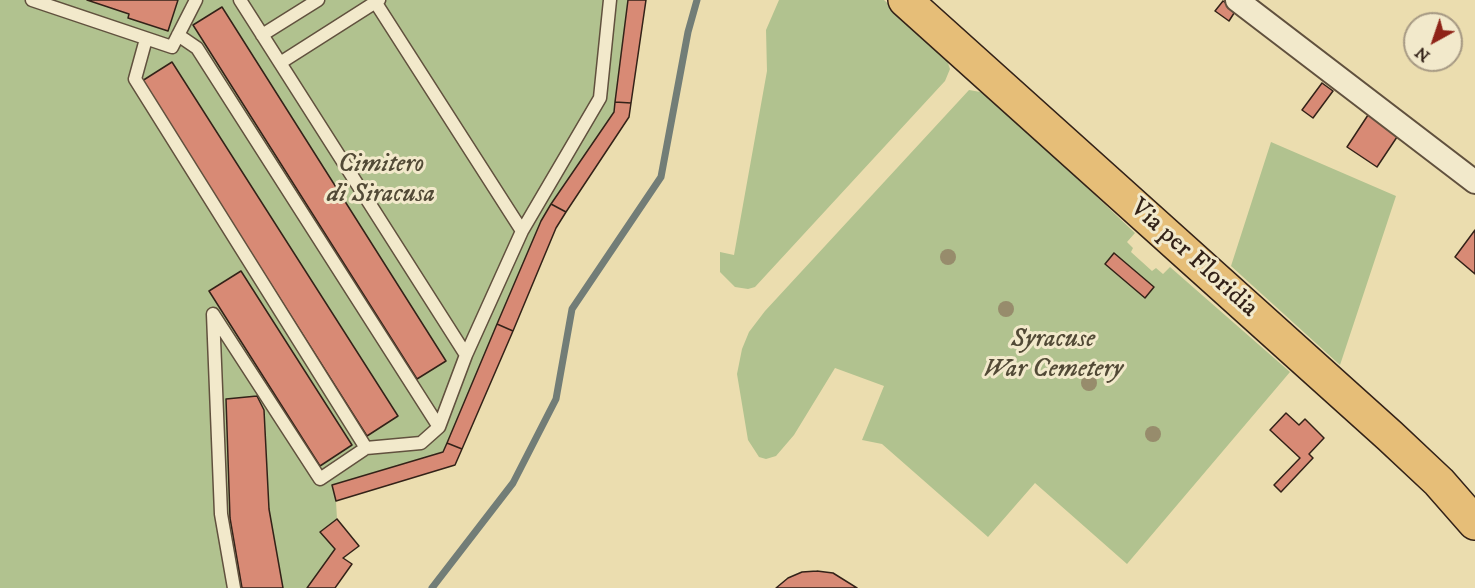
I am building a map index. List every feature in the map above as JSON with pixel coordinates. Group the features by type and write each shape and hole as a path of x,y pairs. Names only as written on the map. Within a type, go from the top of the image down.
{"main road":[{"name":"Via per Floridia","path":"905,0 1390,436 1439,482 1475,523"}],"street":[{"path":"1237,0 1475,182"}],"lane":[{"path":"32,0 172,47 196,0"},
{"path":"240,0 466,355"},
{"path":"262,35 318,0"},
{"path":"234,588 221,514 213,314 320,479 366,448 421,443 439,427 466,355 522,231 600,98 610,0"},
{"path":"280,63 377,1 522,231"},
{"path":"178,35 197,48 439,427"},
{"path":"146,39 135,79 366,448"}],"green space":[{"name":"Cimitero di Siracusa","path":"0,0 646,0 629,117 556,228 455,465 336,501 337,519 359,546 344,558 335,588 0,588"},
{"path":"779,0 884,0 945,54 950,69 945,81 755,287 748,289 735,287 720,272 720,252 734,255 767,71 766,30"},
{"name":"Syracuse War Cemetery","path":"969,90 986,93 998,103 1135,233 1127,242 1133,248 1131,252 1152,271 1156,268 1163,274 1170,267 1290,372 1127,564 1035,483 988,537 882,444 862,440 884,386 835,368 794,435 776,456 766,459 759,457 748,440 737,374 742,349 749,332 765,311"},
{"path":"1271,142 1396,196 1340,365 1231,266"}],"building":[{"path":"87,0 178,0 168,31 128,18 129,14"},
{"path":"628,0 646,0 631,103 615,102"},
{"path":"1223,1 1236,10 1229,21 1215,11"},
{"path":"222,7 446,361 417,379 193,25"},
{"path":"172,62 398,416 367,436 142,81"},
{"path":"1322,83 1333,91 1313,118 1302,110"},
{"path":"615,102 631,103 629,117 566,212 551,204 614,112"},
{"path":"1370,112 1399,134 1377,167 1347,147"},
{"path":"551,204 566,212 556,228 513,331 497,324 541,221"},
{"path":"1475,230 1475,274 1455,257"},
{"path":"1114,253 1154,287 1145,298 1105,264"},
{"path":"241,271 352,445 320,466 209,291"},
{"path":"497,324 513,331 462,449 447,443"},
{"path":"257,396 264,410 269,509 283,588 242,588 230,518 226,399"},
{"path":"1286,413 1299,425 1305,419 1324,438 1309,454 1313,458 1281,492 1274,485 1300,458 1270,430"},
{"path":"447,443 462,449 455,465 336,501 332,485 443,452"},
{"path":"337,519 359,546 343,558 352,564 335,588 307,588 335,549 320,532"},
{"path":"802,572 833,573 857,588 776,588 788,578"}],"waterway":[{"path":"432,588 513,483 556,399 572,309 661,177 688,32 697,0"}]}
